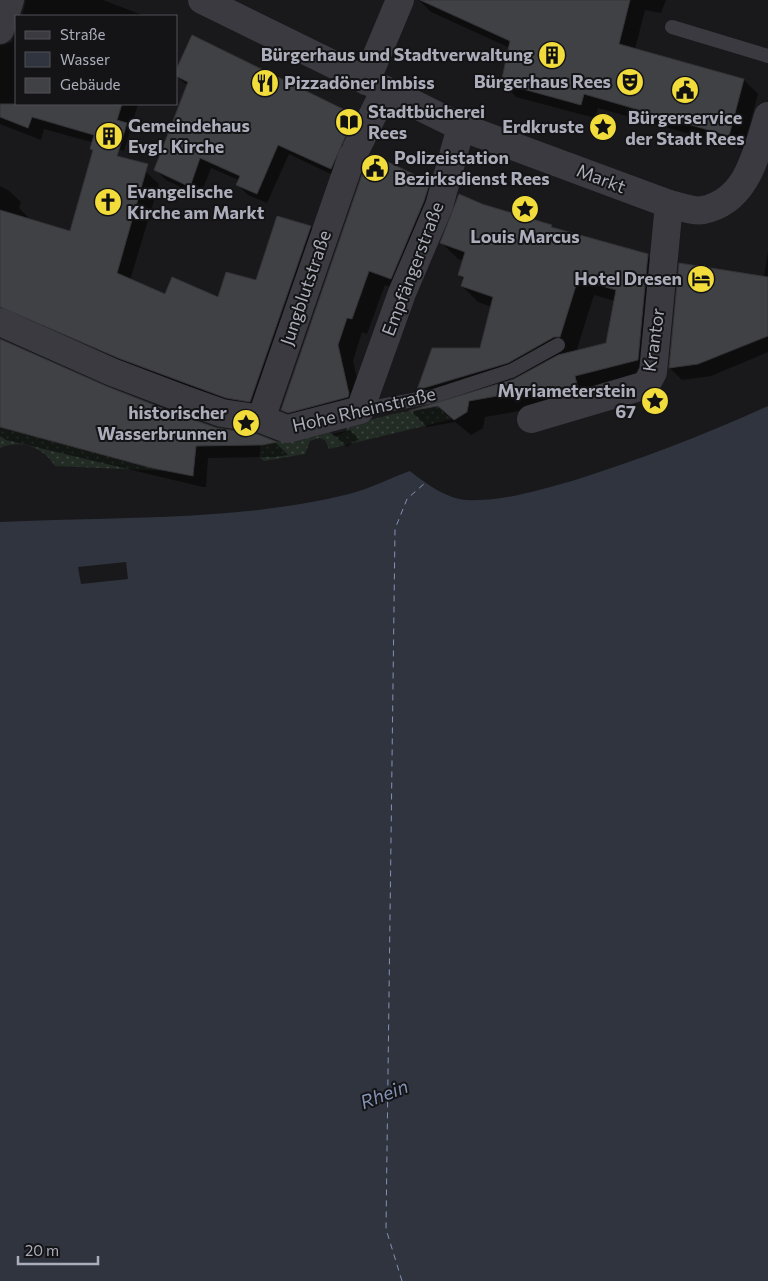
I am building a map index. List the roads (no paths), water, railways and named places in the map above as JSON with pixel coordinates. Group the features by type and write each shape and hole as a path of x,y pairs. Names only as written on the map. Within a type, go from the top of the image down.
{"street":[{"path":"0,30 10,0"},
{"name":"Markt","path":"202,0 461,126 669,204 702,211 724,203 749,176 768,116"},
{"name":"Jungblutstraße","path":"261,419 354,153 400,0"},
{"name":"Empfängerstraße","path":"360,410 402,293 439,206 461,126"},
{"name":"Krantor","path":"531,419 646,384 653,372 669,204"},
{"name":"Hohe Rheinstraße","path":"0,322 112,372 183,399 222,413 261,419 287,429 360,410"}],"lane":[{"path":"672,27 768,56"},
{"name":"Hohe Rheinstraße","path":"360,410 434,396 510,371 558,345"}],"water":[{"name":"Rhein","path":"768,406 768,1281 0,1281 0,522 220,514 263,509 349,494 410,471 437,490 452,497 467,500 493,499 572,481 647,456"}],"place":[{"name":"Bürgerhaus und Stadtverwaltung","path":"552,55"},
{"name":"Bürgerhaus Rees","path":"630,82"},
{"name":"Pizzadöner Imbiss","path":"265,83"},
{"name":"Bürgerservice der Stadt Rees","path":"685,90"},
{"name":"Stadtbücherei Rees","path":"349,122"},
{"name":"Erdkruste","path":"603,127"},
{"name":"Gemeindehaus Evgl. Kirche","path":"109,136"},
{"name":"Polizeistation Bezirksdienst Rees","path":"375,168"},
{"name":"Evangelische Kirche am Markt","path":"108,202"},
{"name":"Louis Marcus","path":"525,209"},
{"name":"Hotel Dresen","path":"701,279"},
{"name":"Myriameterstein 67","path":"655,401"},
{"name":"historischer Wasserbrunnen","path":"246,423"}]}
